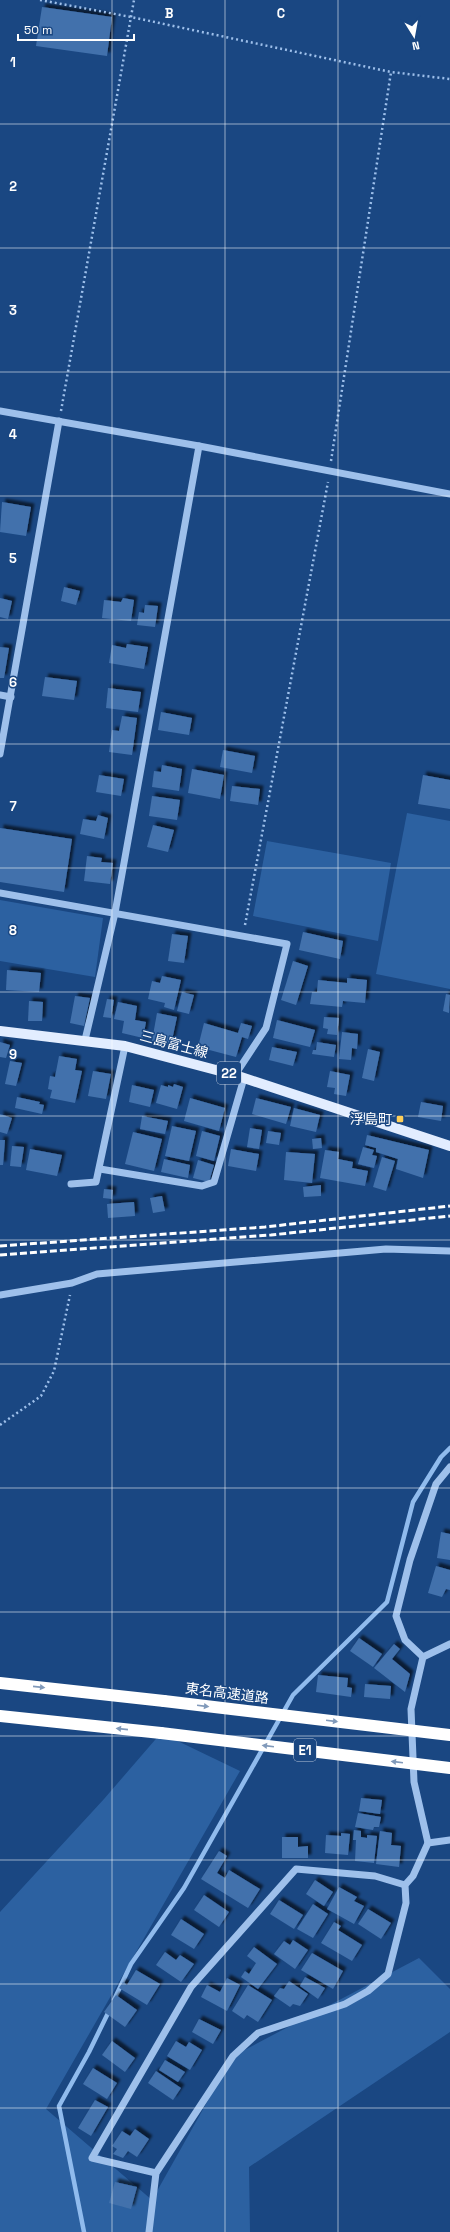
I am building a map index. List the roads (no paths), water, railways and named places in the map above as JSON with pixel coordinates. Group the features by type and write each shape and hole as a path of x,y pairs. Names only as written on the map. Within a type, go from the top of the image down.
{"highway":[{"name":"東名高速道路","path":"0,1683 450,1735"},
{"name":"E1","path":"0,1716 161,1733 450,1768"}],"main road":[{"name":"三島富士線","path":"0,1031 86,1040 125,1046 239,1076 450,1146"}],"street":[{"path":"0,411 199,446 450,494"},
{"path":"0,754 59,421"},
{"path":"86,1040 115,913 199,446"},
{"path":"0,694 11,696"},
{"path":"0,893 287,944 266,1028 239,1076 214,1182 202,1186 100,1169"},
{"path":"71,1184 96,1182 100,1169 125,1046"},
{"path":"0,1295 72,1282 97,1274 386,1249 450,1250"},
{"path":"423,1657 405,1640 396,1616 410,1560 436,1484 450,1467"},
{"path":"423,1657 450,1644"},
{"path":"150,2232 156,2173 232,2056 248,2040 258,2033 345,2004 368,1990 388,1974 406,1903 405,1885 413,1876 428,1843 414,1782 411,1709 423,1657"},
{"path":"428,1843 450,1840"},
{"path":"156,2173 92,2158 191,1987 296,1869 375,1876 405,1885"}],"waterway":[{"path":"114,2000 131,1964 184,1888 293,1695 387,1602 413,1502 441,1457 450,1448"},
{"path":"84,2232 59,2106 89,2052 110,2009"}],"railway":[{"path":"0,1246 265,1227 450,1206"},
{"path":"0,1255 271,1235 450,1216"}],"place":[{"name":"浮島町","path":"400,1119"}]}
